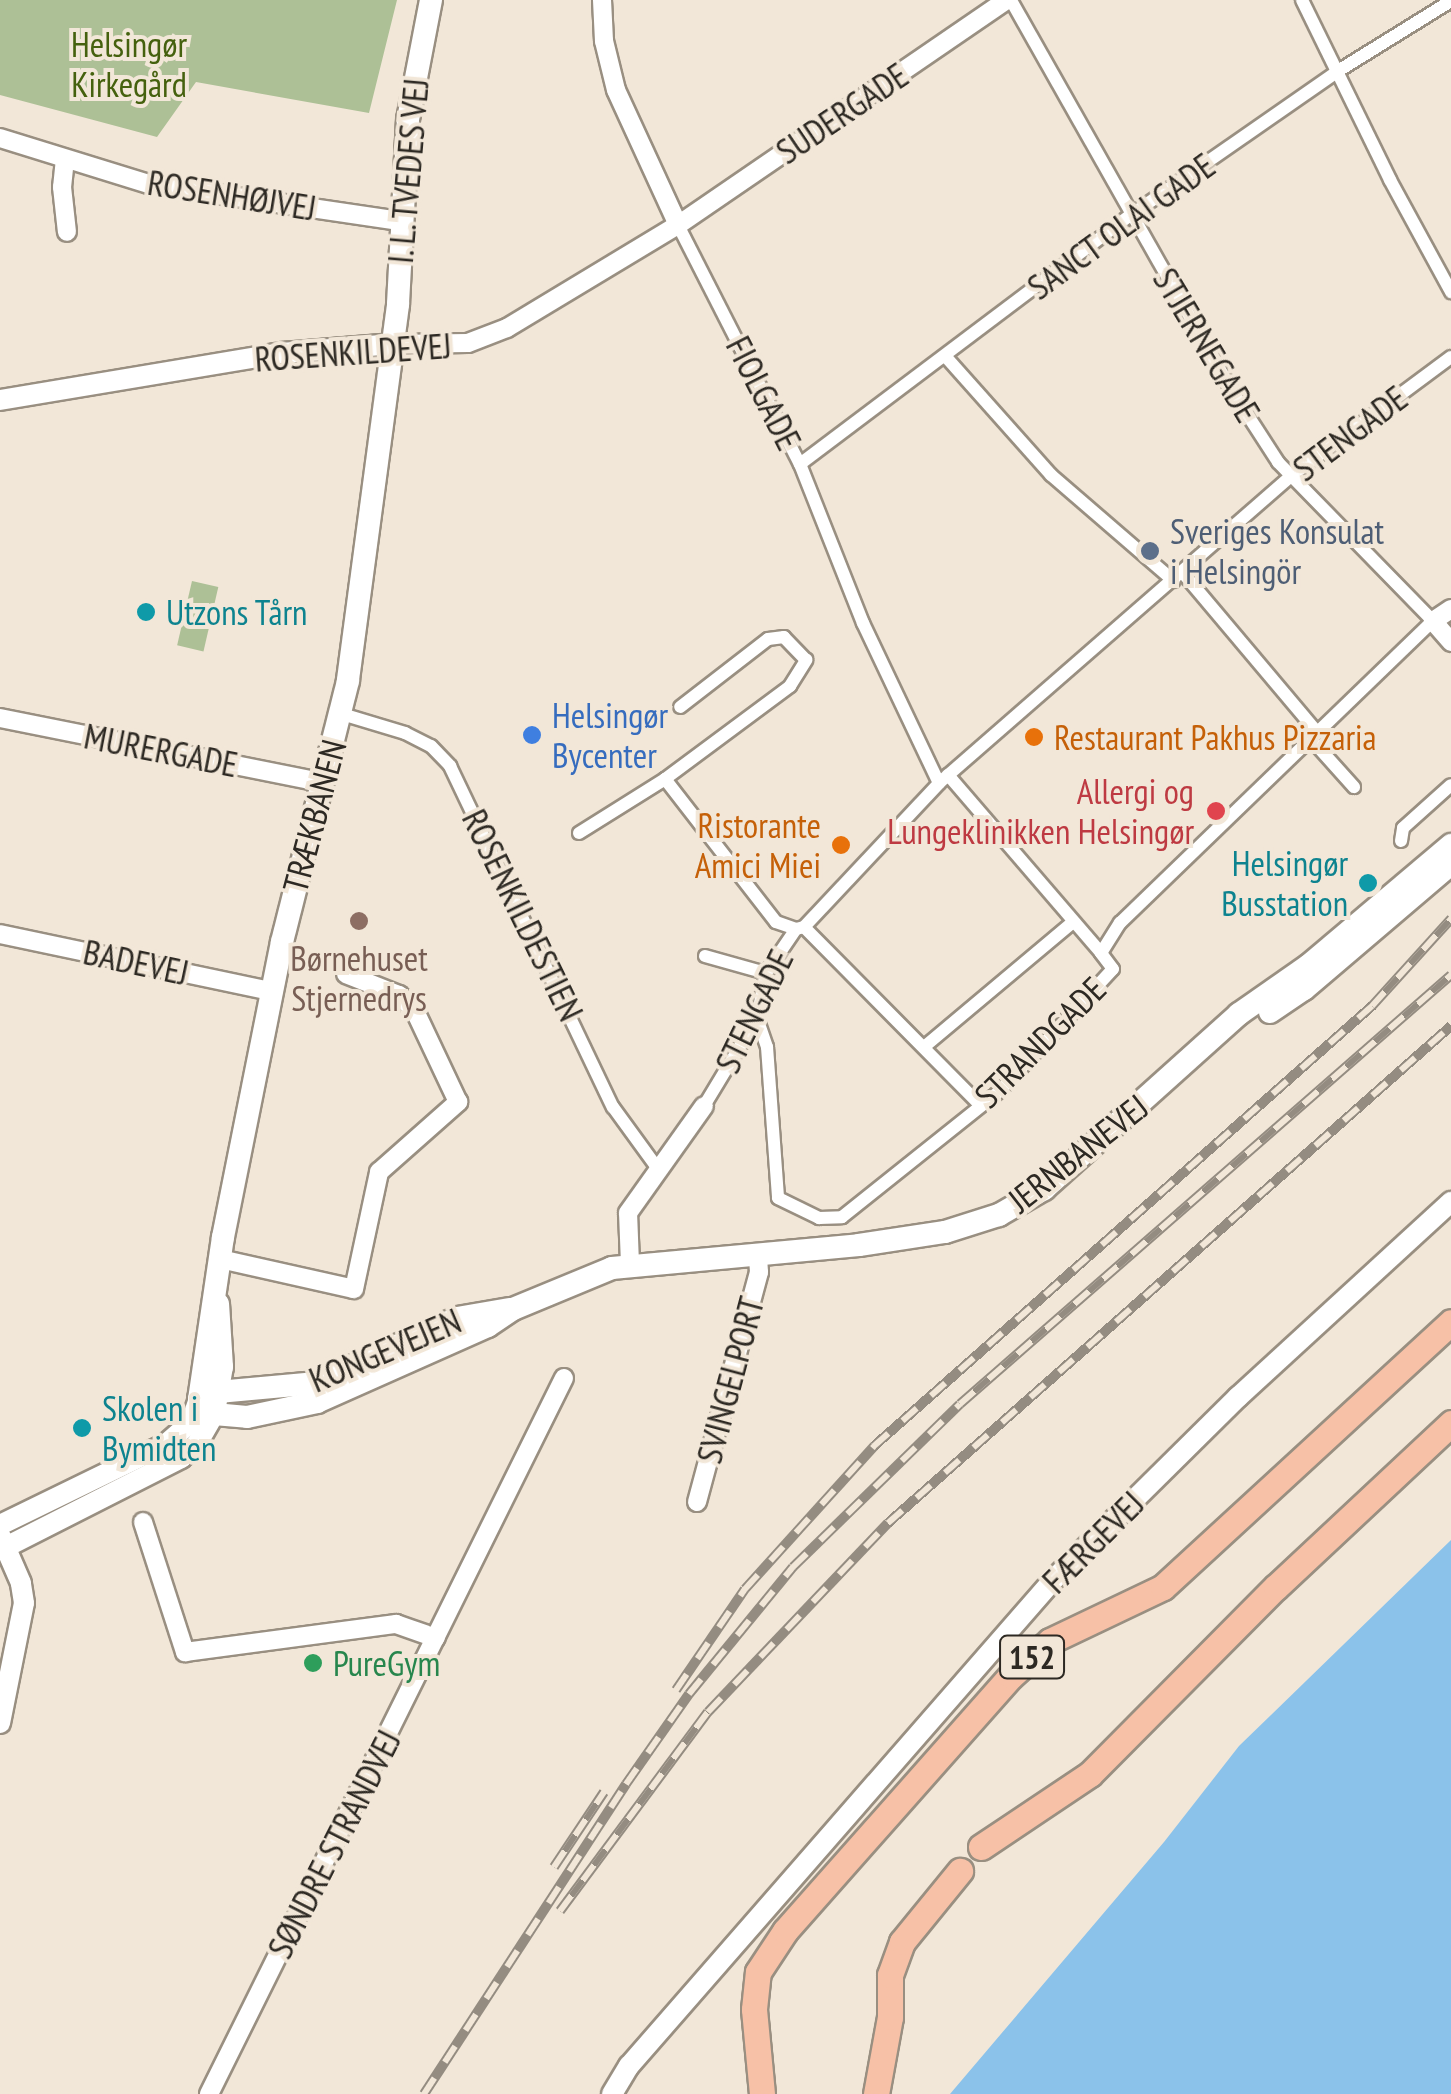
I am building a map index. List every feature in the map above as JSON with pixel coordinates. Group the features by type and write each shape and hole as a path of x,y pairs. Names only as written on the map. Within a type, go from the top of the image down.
{"main road":[{"name":"I. L. TVEDES VEJ","path":"394,344 408,120 431,0"},
{"name":"TRÆKBANEN","path":"210,1401 220,1259 271,991 321,782 342,714 394,344"},
{"name":"JERNBANEVEJ","path":"758,1258 945,1232 1015,1207 1044,1188 1206,1048 1239,1014 1308,965 1451,846"},
{"name":"JERNBANEVEJ","path":"1206,1048 1304,989 1451,864"},
{"name":"KONGEVEJEN","path":"210,1401 247,1417 317,1402 595,1274 630,1264 758,1258"},
{"name":"KONGEVEJEN","path":"210,1401 317,1383 457,1318 513,1309"},
{"name":"152","path":"762,2094 754,2009 758,1972 786,1931 1010,1676 1050,1641 1163,1587 1451,1322"},
{"path":"981,1847 1090,1774 1276,1587 1451,1423"},
{"path":"876,2094 890,2017 890,1975 902,1942 960,1870"}],"street":[{"name":"FIOLGADE","path":"602,0 604,41 616,90 678,225 800,464 862,622 944,779 1101,953"},
{"name":"SUDERGADE","path":"678,225 1009,0"},
{"name":"STJERNEGADE","path":"1009,0 1232,391 1278,462 1432,621"},
{"path":"1302,0 1390,180 1451,292"},
{"name":"SANCT OLAI GADE","path":"800,464 1131,215 1338,71 1451,1"},
{"name":"ROSENHØJVEJ","path":"0,138 149,184 401,220"},
{"path":"65,159 62,187 68,232"},
{"name":"ROSENKILDEVEJ","path":"0,400 282,353 486,340 678,225"},
{"path":"946,357 1051,475 1179,577 1354,788"},
{"name":"STENGADE","path":"630,1264 628,1213 704,1106 757,1018 766,973 800,928 944,779 1027,712 1292,475 1451,357"},
{"name":"STRANDGADE","path":"757,1018 768,1047 778,1198 819,1218 851,1212 1000,1091 1113,969 1101,953 1120,923 1432,621 1451,609"},
{"path":"1432,621 1451,642"},
{"path":"579,833 665,779 790,686 806,660 784,637 768,639 680,707"},
{"name":"ROSENKILDESTIEN","path":"342,714 405,733 431,746 450,766 613,1107 658,1168"},
{"name":"MURERGADE","path":"0,718 321,782"},
{"path":"665,779 776,922 800,928 980,1104"},
{"path":"1400,842 1404,828 1451,785"},
{"path":"924,1047 1073,922"},
{"name":"BADEVEJ","path":"0,934 271,991"},
{"path":"705,956 766,973"},
{"path":"220,1259 354,1289 379,1172 458,1102 415,1011 398,994 346,974"},
{"name":"FÆRGEVEJ","path":"612,2094 629,2066 1054,1580 1238,1397 1451,1202"},
{"name":"SVINGELPORT","path":"697,1502 759,1272 758,1258"},
{"name":"SØNDRE STRANDVEJ","path":"209,2094 564,1378"},
{"path":"0,1525 166,1444 210,1401"},
{"path":"0,1723 24,1603 22,1584 2,1544 181,1458 198,1444 210,1401"},
{"path":"143,1522 185,1652 396,1624 436,1638"}],"green space":[{"name":"Helsingør Kirkegård","path":"0,0 397,0 369,113 196,82 157,137 0,95"},
{"path":"192,581 218,587 203,651 177,645"}],"water":[{"path":"1451,1540 1451,2094 950,2094 1164,1842 1239,1746"}],"railway":[{"path":"676,1690 745,1589 874,1446 1372,1006 1451,919"},
{"path":"424,2094 689,1694 793,1567 960,1404 1451,975"},
{"path":"560,1911 708,1712 888,1523 1451,1026"},
{"path":"554,1867 604,1792"}],"place":[{"name":"Sveriges Konsulat i Helsingör","path":"1150,551"},
{"name":"Utzons Tårn","path":"146,612"},
{"name":"Helsingør Bycenter","path":"532,735"},
{"name":"Restaurant Pakhus Pizzaria","path":"1034,737"},
{"name":"Allergi og Lungeklinikken Helsingør","path":"1216,811"},
{"name":"Ristorante Amici Miei","path":"841,845"},
{"name":"Helsingør Busstation","path":"1368,883"},
{"name":"Børnehuset Stjernedrys","path":"359,921"},
{"name":"Skolen i Bymidten","path":"82,1428"},
{"name":"PureGym","path":"313,1663"}]}
